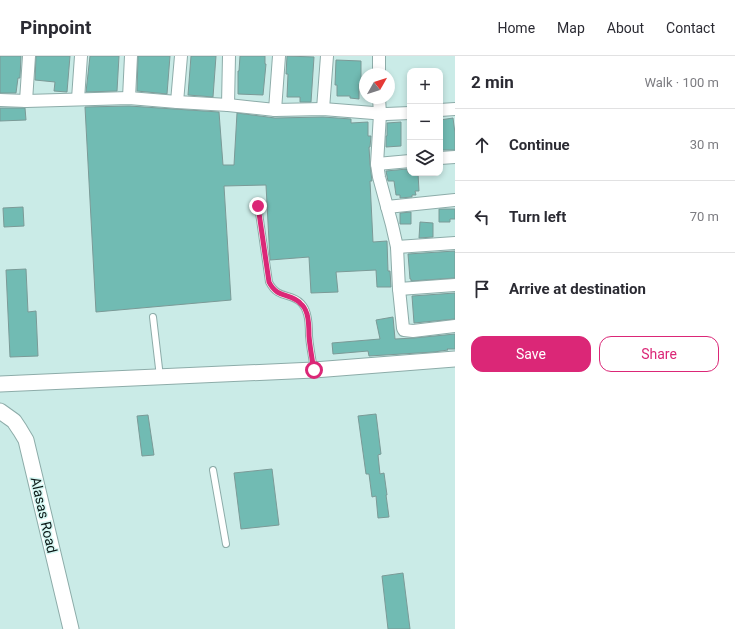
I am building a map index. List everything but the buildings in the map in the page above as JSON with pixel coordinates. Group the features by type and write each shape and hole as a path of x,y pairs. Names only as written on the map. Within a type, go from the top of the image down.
{"street":[{"path":"26,101 29,56"},
{"path":"78,99 81,56"},
{"path":"129,98 131,56"},
{"path":"177,102 181,56"},
{"path":"228,105 229,56"},
{"path":"275,110 279,56"},
{"path":"323,109 327,56"},
{"path":"378,56 379,68"},
{"path":"0,100 26,101 129,98 275,110 323,109 380,114 407,113"},
{"path":"380,104 379,177 397,247 402,325 404,330 455,326"},
{"path":"443,110 455,109"},
{"path":"443,158 455,157"},
{"path":"378,164 407,161"},
{"path":"387,207 455,200"},
{"path":"397,247 455,243"},
{"path":"399,289 455,285"},
{"path":"0,384 314,370 455,359"},
{"name":"Alasas Road","path":"0,411 14,421 26,440 71,629"}],"lane":[{"path":"258,206 269,282 276,292 295,299 301,303 305,309 307,314 314,370"},
{"path":"153,317 160,377"},
{"path":"214,470 226,544"}],"route":[{"path":"258,206 269,282 276,292 295,299 301,303 305,309 307,314 314,370"}]}
